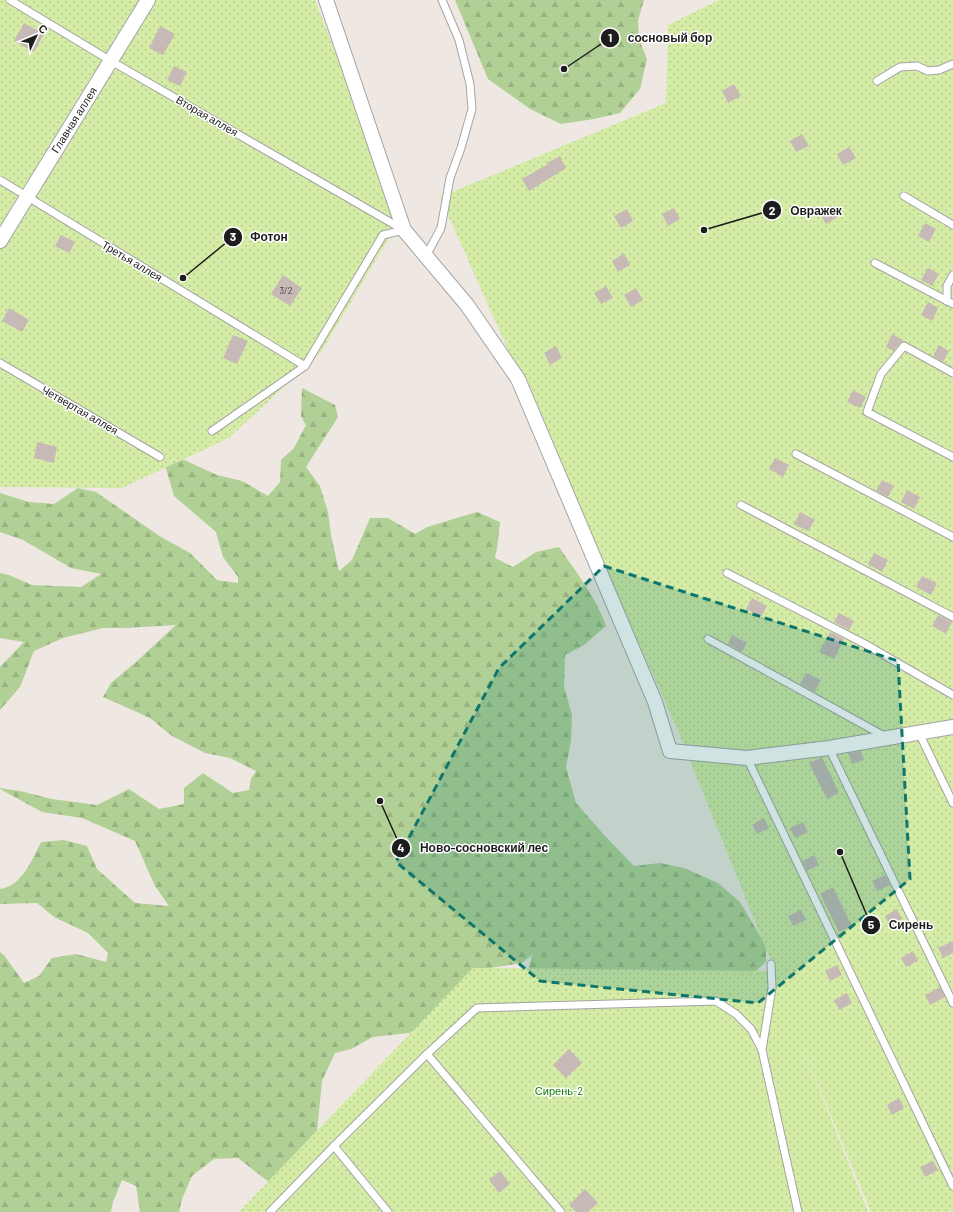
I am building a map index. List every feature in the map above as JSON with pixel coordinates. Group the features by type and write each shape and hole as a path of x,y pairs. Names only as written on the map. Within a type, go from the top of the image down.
{"street":[{"name":"Главная аллея","path":"0,241 148,0"},
{"path":"326,0 404,230 467,305 518,379 655,702 670,751 747,758 829,748 953,727"}],"lane":[{"name":"Вторая аллея","path":"10,0 111,61 404,230"},
{"path":"426,256 441,228 450,178 461,148 472,109 470,84 459,40 442,0"},
{"path":"877,81 900,67 917,66 928,71 939,70 953,64"},
{"name":"Третья аллея","path":"0,180 305,366"},
{"path":"904,196 953,225"},
{"path":"212,431 305,366 383,235 404,230"},
{"path":"875,263 950,303"},
{"path":"950,303 947,286 953,275"},
{"path":"953,373 904,346 881,374 867,412 953,457"},
{"name":"Четвертая аллея","path":"0,363 160,457"},
{"path":"796,454 953,537"},
{"path":"741,505 953,617"},
{"path":"727,574 865,644 953,695"},
{"path":"708,639 888,738"},
{"path":"919,733 953,803"},
{"path":"829,748 953,1003"},
{"path":"747,758 953,1186"},
{"path":"762,1050 772,988 771,964"},
{"path":"270,1212 427,1054 477,1008 716,1001 736,1014 751,1029 762,1050 798,1212"},
{"path":"427,1054 561,1212"},
{"path":"334,1146 388,1212"}],"highlighted area":[{"path":"604,566 898,661 910,879 758,1003 540,981 396,862 499,668"}],"green space":[{"path":"0,0 315,0 404,230 393,231 321,352 229,438 122,488 0,487"},
{"path":"455,0 644,0 638,20 639,39 647,59 640,89 620,113 561,124 530,109 488,79"},
{"name":"Сирень-2","path":"719,0 953,0 953,1212 871,1212 802,1046 868,1212 239,1212 473,968 775,971 679,733 440,197 666,103 668,25"},
{"path":"302,388 335,405 338,417 306,467 320,486 328,512 331,535 339,571 352,560 370,518 388,518 415,534 427,527 477,512 500,522 495,558 513,567 536,552 559,547 579,575 597,605 606,626 584,645 565,655 564,687 572,715 571,741 566,767 576,803 634,866 660,863 684,868 718,883 740,902 766,946 766,962 748,978 524,988 532,955 522,963 490,968 455,992 435,1020 409,1033 373,1037 351,1049 335,1053 322,1081 316,1141 287,1196 238,1158 214,1159 192,1176 182,1199 179,1212 140,1212 136,1186 122,1180 113,1202 111,1212 0,1212 0,952 4,955 24,983 39,976 52,958 76,954 106,962 108,953 88,933 54,917 37,903 0,904 0,889 8,887 20,878 30,864 41,842 64,840 87,846 97,869 135,903 169,906 155,886 135,841 82,818 42,812 0,788 20,791 52,799 97,805 129,789 159,809 184,804 184,788 203,773 233,793 249,790 251,779 256,771 230,758 205,753 172,736 150,718 103,697 111,683 176,625 103,628 63,638 34,651 20,687 0,710 0,667 24,642 0,638 0,573 9,575 32,585 81,587 101,574 71,568 23,540 0,532 0,493 29,502 54,504 78,488 96,492 161,537 190,553 217,580 238,583 238,577 223,557 216,532 174,496 163,458 182,459 217,475 242,481 268,496 280,482 281,460 294,448 306,425 301,416"}],"building":[{"path":"24,23 44,34 34,52 14,41"},
{"path":"160,26 175,34 163,55 149,48"},
{"path":"174,66 187,72 180,86 167,80"},
{"path":"734,84 741,96 728,103 722,91"},
{"path":"802,134 809,146 796,152 790,141"},
{"path":"849,147 856,158 843,165 837,154"},
{"path":"560,156 566,168 529,191 522,179"},
{"path":"831,205 838,217 826,224 819,212"},
{"path":"674,208 680,219 668,226 662,214"},
{"path":"627,209 633,221 621,228 614,216"},
{"path":"925,223 936,229 929,242 918,236"},
{"path":"61,235 75,242 69,253 55,246"},
{"path":"624,253 630,265 618,272 612,261"},
{"path":"928,268 939,274 932,286 921,280"},
{"path":"283,275 302,288 290,306 271,294"},
{"path":"606,286 613,298 601,304 594,293"},
{"path":"636,288 643,300 631,307 624,295"},
{"path":"928,302 938,308 932,321 921,315"},
{"path":"9,308 29,320 22,332 2,321"},
{"path":"892,334 903,340 893,351 886,347"},
{"path":"233,335 248,341 237,364 223,358"},
{"path":"939,345 949,351 943,362 933,356"},
{"path":"556,346 562,358 550,365 544,353"},
{"path":"853,390 866,397 860,408 847,402"},
{"path":"37,442 57,447 54,463 34,458"},
{"path":"775,458 789,465 783,477 769,469"},
{"path":"882,480 894,486 888,497 876,491"},
{"path":"907,490 920,497 914,509 901,502"},
{"path":"800,512 815,520 808,531 794,524"},
{"path":"874,553 888,560 882,572 868,564"},
{"path":"922,576 937,583 931,595 916,587"},
{"path":"752,598 767,606 761,617 746,609"},
{"path":"839,613 854,621 849,630 834,622"},
{"path":"938,615 952,622 946,634 932,626"},
{"path":"830,632 844,639 834,659 819,652"},
{"path":"732,635 747,643 742,652 728,644"},
{"path":"806,673 821,680 815,692 800,684"},
{"path":"861,751 864,760 852,764 848,753"},
{"path":"822,757 839,793 827,799 809,763"},
{"path":"764,818 769,828 757,834 752,825"},
{"path":"803,822 808,832 795,838 790,828"},
{"path":"814,855 819,865 807,871 802,861"},
{"path":"885,875 890,885 877,891 872,881"},
{"path":"833,887 852,926 839,932 820,894"},
{"path":"897,909 902,919 890,926 885,916"},
{"path":"801,910 806,920 793,926 788,916"},
{"path":"953,941 953,953 943,958 938,948"},
{"path":"913,951 918,961 906,967 901,958"},
{"path":"837,965 842,975 830,981 825,971"},
{"path":"940,987 945,997 930,1005 925,995"},
{"path":"847,993 852,1003 839,1010 834,1000"},
{"path":"569,1049 582,1063 566,1078 553,1065"},
{"path":"899,1098 904,1108 892,1115 887,1105"},
{"path":"933,1161 938,1170 925,1177 920,1167"},
{"path":"500,1171 510,1184 499,1193 489,1180"},
{"path":"585,1189 598,1203 588,1212 576,1212 569,1205"}],"place":[{"name":"сосновый бор","path":"564,69"},
{"name":"Овражек","path":"704,230"},
{"name":"Фотон","path":"183,278"},
{"name":"Ново-сосновский лес","path":"380,801"},
{"name":"Сирень","path":"840,852"}]}
